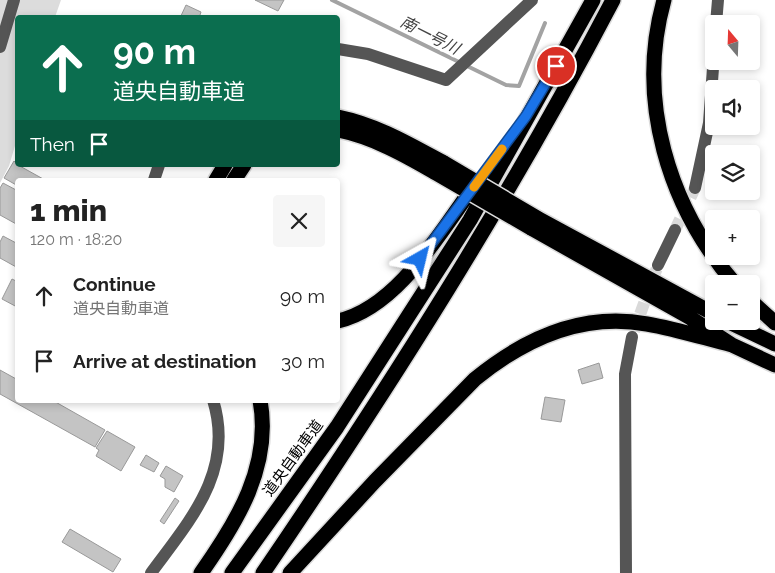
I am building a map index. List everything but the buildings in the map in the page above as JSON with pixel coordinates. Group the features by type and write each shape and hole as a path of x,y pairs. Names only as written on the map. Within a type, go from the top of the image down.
{"highway":[{"name":"道央自動車道","path":"232,573 337,427 470,220 526,116 593,0"},
{"path":"263,573 355,438 489,225 613,0"},
{"path":"664,0 655,43 654,70 655,98 662,145 677,192 687,215 701,239 728,275"},
{"path":"340,320 371,308 391,293 402,281 526,116"},
{"path":"340,117 355,121 394,136 440,168 689,317 732,346"},
{"path":"340,131 363,137 440,168"},
{"path":"217,178 224,167"},
{"path":"235,178 243,167"},
{"path":"534,223 705,309"},
{"path":"760,309 775,322"},
{"path":"290,573 375,481 475,379 527,343 583,324 622,321 647,324 732,346 775,365"},
{"path":"746,330 775,344"},
{"path":"201,573 230,530 252,486 262,430 260,403"}],"street":[{"path":"0,47 14,0"},
{"path":"340,49 368,54 446,80 473,57 532,0"},
{"path":"717,15 718,0"},
{"path":"695,188 709,123 713,70"},
{"path":"658,266 675,230"},
{"path":"626,573 625,374 632,337"},
{"path":"151,573 198,509 213,476 218,432 213,403"}],"shaded area":[{"path":"0,0 61,0 56,15 15,15 15,146 9,166 0,183"}],"waterway":[{"name":"南一号川","path":"332,0 506,85 519,86 545,23"}],"tunnel":[{"path":"675,230 695,188"},
{"path":"634,331 658,265"}],"slow traffic":[{"path":"474,187 502,149"}],"route":[{"path":"420,259 526,116 556,66"}]}
